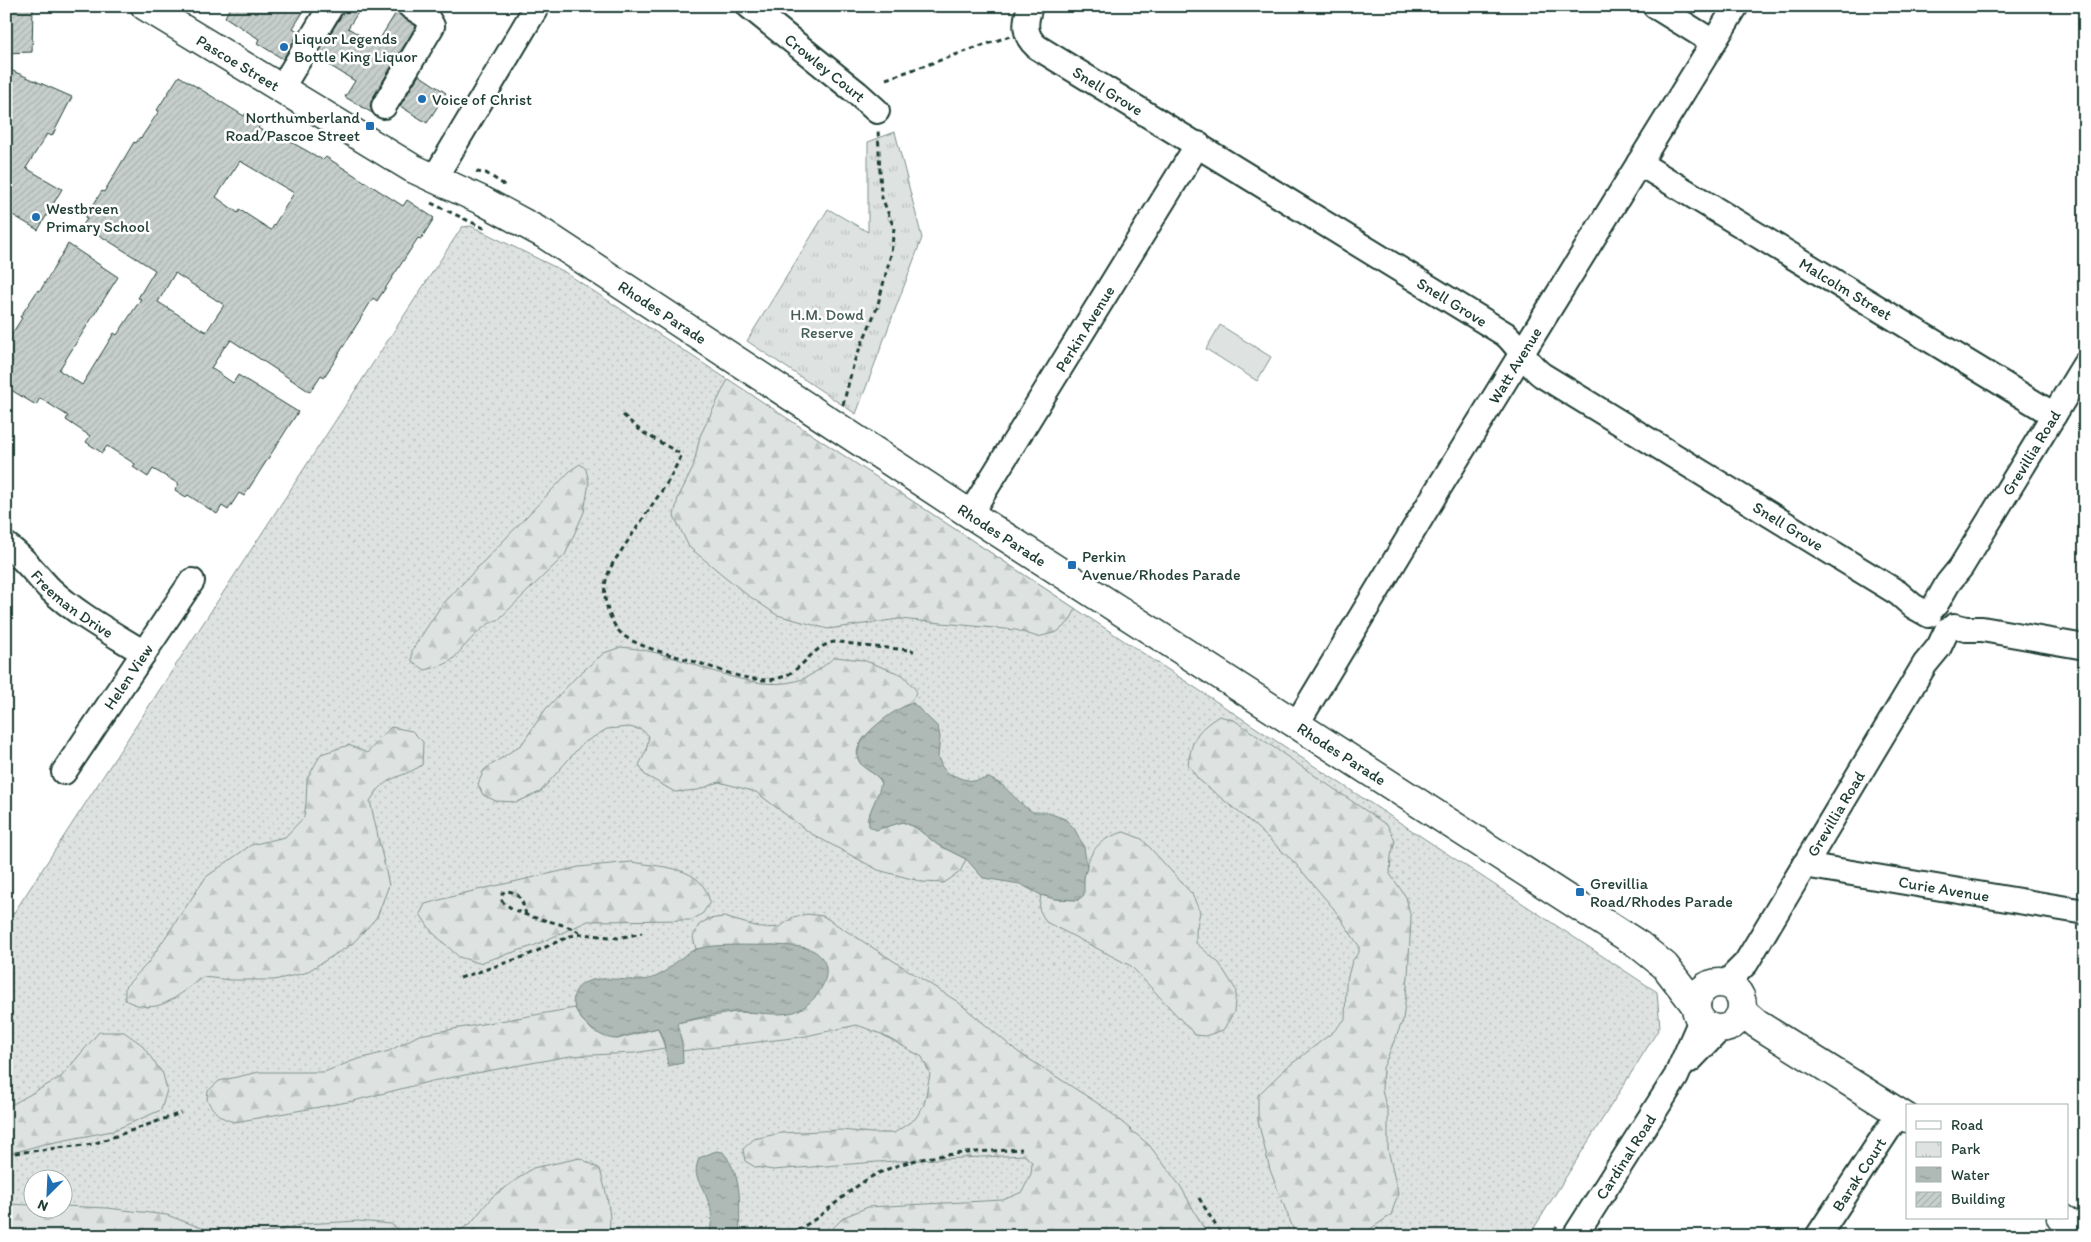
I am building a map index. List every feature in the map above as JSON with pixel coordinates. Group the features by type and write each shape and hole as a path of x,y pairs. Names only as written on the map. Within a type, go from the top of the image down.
{"main road":[{"name":"Pascoe Street","path":"145,6 412,168 434,179"},
{"name":"Rhodes Parade","path":"434,179 483,200 544,234 970,514 1632,941 1720,1007 1757,1024 1903,1116"},
{"path":"2064,1220 2085,1234"}],"street":[{"path":"281,89 331,6"},
{"path":"384,106 432,26 426,16 410,6"},
{"path":"434,179 537,6"},
{"name":"Crowley Court","path":"748,6 877,111"},
{"name":"Snell Grove","path":"1030,6 1026,17 1026,32 1036,47 1198,144 1505,334 1515,342 1534,369 1542,375 1898,593 1943,616 1982,629 2085,646"},
{"path":"1655,6 1713,42"},
{"name":"Watt Avenue","path":"1296,724 1440,486 1736,6"},
{"name":"Perkin Avenue","path":"970,514 1198,144"},
{"name":"Malcolm Street","path":"1639,163 2054,415"},
{"name":"Grevillia Road","path":"1720,1007 1925,664 1943,616 1948,584 1961,567 2054,415 2082,374"},
{"name":"Freeman Drive","path":"6,546 19,556 50,589 76,611 144,653"},
{"name":"Helen View","path":"64,772 192,581"},
{"name":"Curie Avenue","path":"1804,865 2085,912"},
{"name":"Cardinal Road","path":"1574,1236 1676,1077 1703,1046 1720,1007"},
{"name":"Barak Court","path":"1818,1236 1903,1116"}],"path":[{"path":"886,78 1010,36"},
{"path":"842,407 854,362 877,308 891,254 894,228 881,195 877,111"},
{"path":"623,415 642,432 679,453 680,456 669,480 613,563 607,576 604,596 609,614 617,629 624,636 635,642 728,672 765,680 782,677 792,672 831,642 914,651"},
{"path":"526,914 523,902 517,894 511,891 505,891 502,894 502,901 505,904 526,914 571,926 583,934"},
{"path":"460,978 526,956 570,936 583,934 618,938 642,933"},
{"path":"6,1154 93,1144 181,1112"},
{"path":"780,1236 803,1228 872,1176 915,1159 1022,1149"},
{"path":"1199,1198 1222,1236"}],"green space":[{"name":"H.M. Dowd Reserve","path":"895,132 922,238 856,414 747,341 828,209 868,232 868,142"},
{"path":"471,226 563,271 1657,992 1660,1027 1529,1236 6,1236 6,925 462,227"},
{"path":"1220,325 1271,357 1257,381 1206,349"},
{"path":"728,379 1076,609 1069,622 1057,632 1038,637 1016,630 899,619 828,629 777,615 746,594 689,547 674,516 678,498 693,468 700,436"},
{"path":"580,464 586,469 589,483 584,512 565,555 498,620 481,630 448,663 425,670 412,661 412,650 441,606 571,470"},
{"path":"621,647 666,655 722,674 760,683 778,684 802,679 817,671 835,657 863,660 903,675 916,690 914,697 868,733 857,751 861,764 881,781 880,792 867,819 885,827 902,822 915,827 938,845 966,859 960,872 944,883 923,882 878,870 810,833 756,792 719,782 698,790 675,792 645,775 639,765 646,751 649,736 642,730 629,727 607,729 582,744 540,792 517,802 496,801 483,795 478,784 484,770 522,744 545,710 577,676 604,653"},
{"path":"1219,716 1234,720 1388,826 1395,841 1391,856 1390,874 1406,897 1411,918 1408,977 1403,1020 1383,1068 1382,1090 1388,1114 1388,1149 1398,1194 1391,1215 1360,1236 1296,1236 1270,1170 1258,1121 1258,1095 1285,1069 1333,1032 1345,1019 1346,984 1352,961 1359,952 1359,946 1334,909 1295,863 1253,824 1198,779 1188,764 1194,741 1200,731"},
{"path":"391,727 412,731 423,742 422,765 393,778 376,792 370,801 389,885 377,917 352,944 305,973 274,980 230,980 203,977 175,997 158,1006 137,1005 125,1000 125,987 148,963 206,877 251,845 285,837 304,817 307,779 321,754 349,745 367,753"},
{"path":"1124,832 1142,839 1192,894 1200,912 1196,931 1196,943 1219,963 1236,990 1234,1012 1223,1030 1205,1036 1195,1035 1131,966 1046,922 1039,909 1041,895 1055,899 1078,900 1082,891 1086,868 1096,847 1107,838"},
{"path":"632,862 680,870 690,875 699,881 706,890 710,902 703,913 692,920 588,921 533,946 479,963 459,957 432,932 420,914 425,904 469,892 579,867"},
{"path":"807,914 823,916 958,1002 1018,1052 1105,1108 1149,1145 1181,1187 1208,1236 995,1236 936,1233 932,1236 830,1236 832,1229 844,1217 868,1207 1003,1200 1022,1192 1031,1174 1032,1162 1024,1155 877,1162 773,1170 755,1167 745,1161 743,1149 754,1139 781,1133 840,1130 894,1133 915,1119 924,1105 930,1074 922,1057 881,1034 857,1025 801,1037 682,1051 676,1023 736,1012 766,1013 807,948 773,945 696,949 693,937 699,925 708,919 724,917 762,928 780,927 793,917"},
{"path":"575,1008 582,1020 593,1031 617,1039 658,1028 665,1048 634,1053 570,1056 432,1081 353,1101 235,1122 225,1119 218,1114 207,1100 208,1091 219,1081 259,1072 324,1072 355,1060 389,1051 419,1035"},
{"path":"99,1032 124,1032 141,1044 163,1074 167,1090 161,1110 112,1131 40,1145 6,1155 6,1108 61,1077"},
{"path":"580,1158 600,1169 610,1221 607,1236 451,1236 470,1224 492,1197 533,1168"},
{"path":"6,1204 22,1205 22,1220 72,1220 72,1206 107,1208 167,1215 223,1236 6,1236"},
{"path":"358,1221 391,1224 407,1236 252,1236 304,1224"}],"water":[{"path":"913,703 938,727 940,737 938,757 942,767 948,773 962,779 974,781 989,778 1001,784 1025,807 1033,812 1046,812 1065,819 1074,828 1084,847 1087,868 1084,877 1084,895 1078,900 1055,899 1041,895 1020,884 983,878 966,859 938,845 915,827 903,822 876,830 869,826 869,815 881,781 876,775 863,767 859,761 858,753 861,744 867,734 886,718"},
{"path":"773,945 805,948 814,951 822,958 826,967 826,976 817,994 810,1002 794,1012 780,1014 729,1012 677,1023 682,1043 683,1063 668,1066 664,1042 658,1028 617,1039 608,1038 588,1026 575,1008 576,990 590,980 642,980 656,977 690,952 705,947"},
{"path":"716,1151 723,1152 735,1173 738,1183 740,1236 709,1236 711,1209 696,1171 699,1158"}],"building":[{"path":"6,6 33,6 32,52 6,53"},
{"path":"231,6 307,6 293,28 299,32 283,59 257,43 259,39 225,17"},
{"path":"345,6 362,6 348,28 376,45 397,11 403,18 416,26 372,99 370,106 374,114 345,97 355,81 316,57 343,13"},
{"path":"6,68 72,97 52,136 47,134 26,168 62,189 38,230 6,211"},
{"name":"Voice of Christ","path":"419,75 446,93 427,123 400,106"},
{"path":"179,76 244,116 246,113 261,124 258,128 281,142 284,138 323,160 326,157 403,206 407,200 434,218 421,239 418,238 377,301 373,298 324,377 321,375 310,392 231,340 225,346 211,368 233,383 238,375 298,412 244,496 239,493 228,510 222,506 217,514 188,495 186,497 175,490 179,484 153,469 148,477 133,467 135,464 107,446 102,453 86,442 90,436 66,420 68,416 40,398 36,405 6,387 6,343 22,318 20,317 38,290 40,291 68,244 118,277 59,370 82,385 114,333 117,335 141,299 138,298 155,270 83,225 87,219 85,218 102,191 104,192 134,142 136,143 141,138 159,111 157,110","holes":["240,161 294,193 271,230 240,210 238,213 216,197","175,273 224,305 206,332 158,302"]}],"place":[{"name":"Liquor Legends Bottle King Liquor","path":"284,47"},
{"name":"Voice of Christ","path":"422,99"},
{"name":"Northumberland Road/Pascoe Street","path":"370,126"},
{"name":"Westbreen Primary School","path":"36,217"},
{"name":"Perkin Avenue/Rhodes Parade","path":"1072,565"},
{"name":"Grevillia Road/Rhodes Parade","path":"1580,892"}]}
